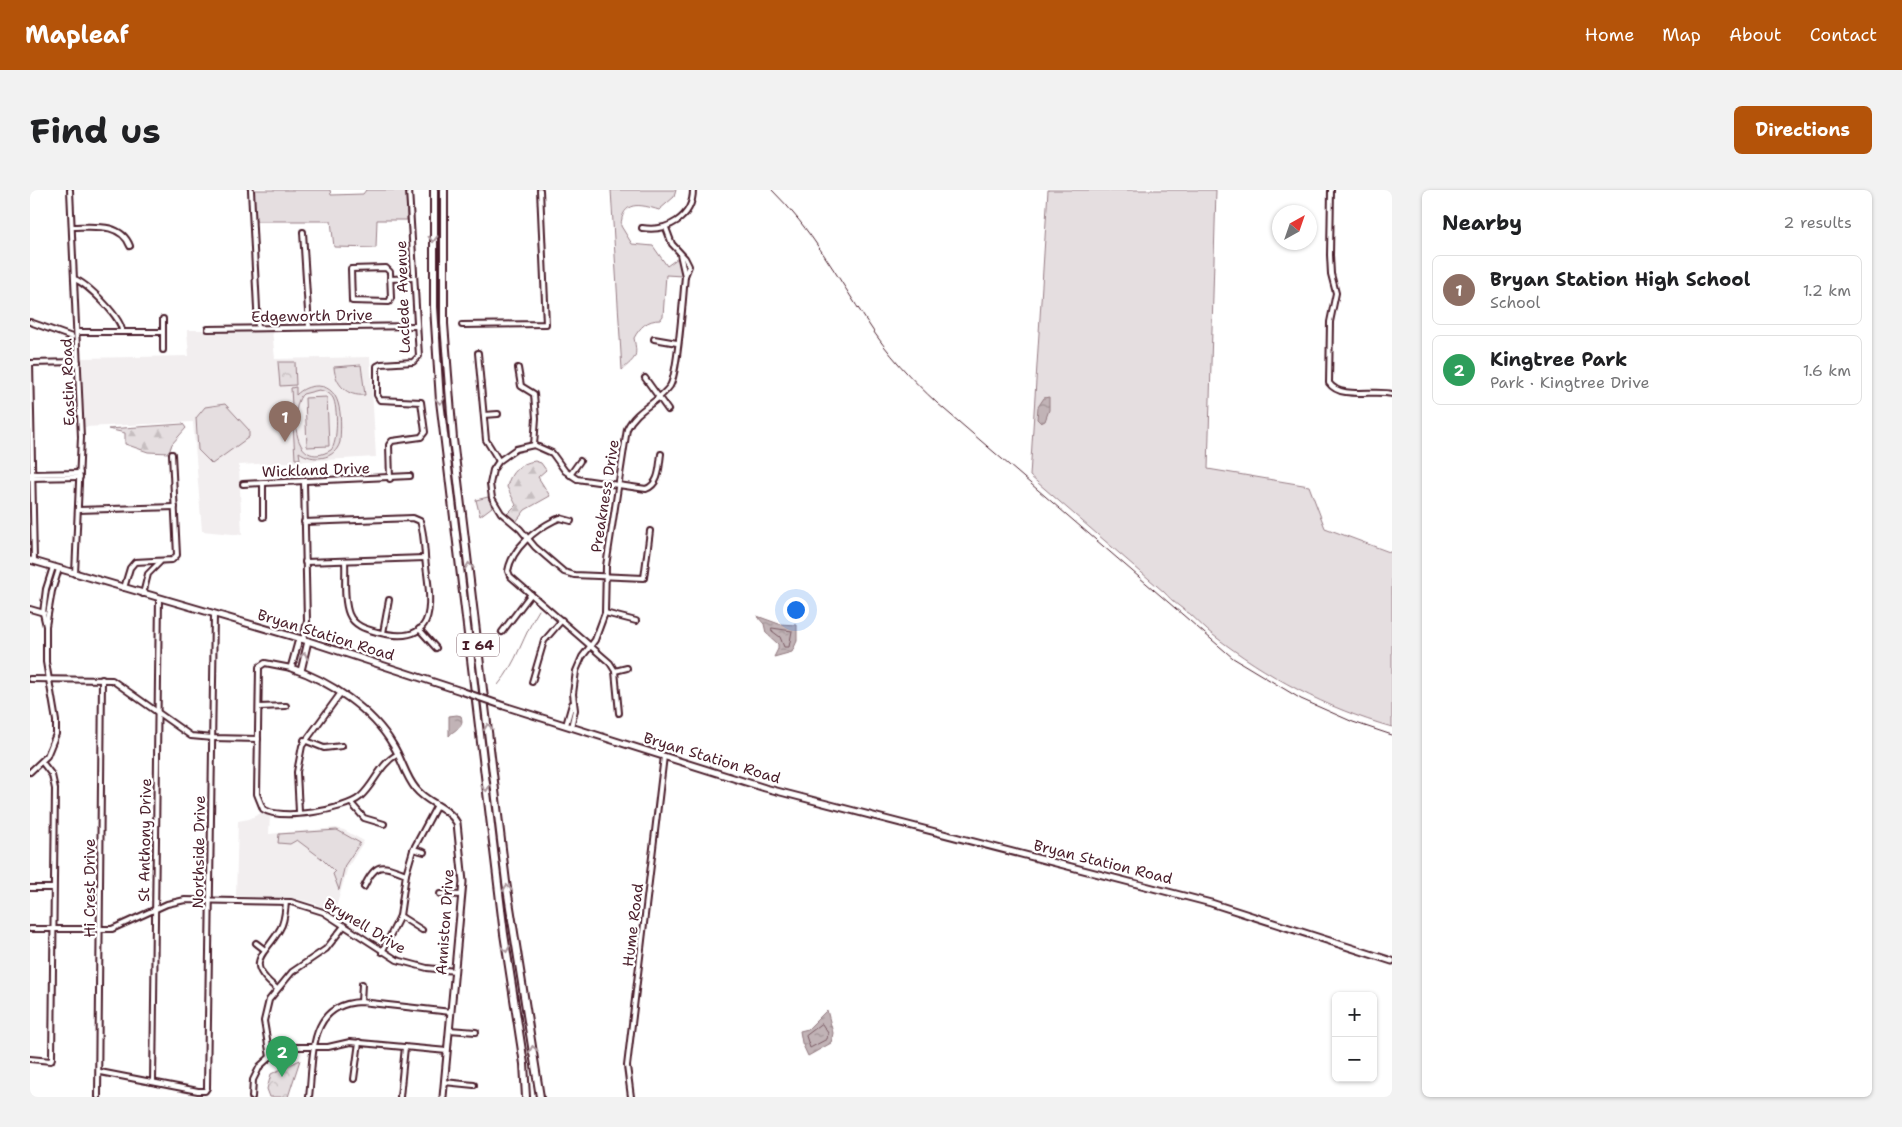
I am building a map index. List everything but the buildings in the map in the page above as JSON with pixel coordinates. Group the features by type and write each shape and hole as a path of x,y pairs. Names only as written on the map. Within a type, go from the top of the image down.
{"highway":[{"name":"I 64","path":"434,190 434,307 441,411 499,895 524,1064 526,1097"},
{"name":"I 64","path":"444,190 444,307 453,438 507,891 540,1097"}],"main road":[{"name":"Bryan Station Road","path":"32,560 303,640 504,706 856,813 1211,903 1392,961"},
{"path":"291,668 303,640"},
{"path":"301,671 303,640"},
{"name":"Anniston Drive","path":"291,668 301,671 340,694 373,718 390,739 412,785 421,794 451,815 457,823 463,876 443,1097"}],"street":[{"name":"Eastin Road","path":"70,190 81,437 75,574"},
{"path":"251,190 258,328"},
{"name":"Laclede Avenue","path":"390,479 389,445 395,440 423,436 425,432 422,404 417,401 386,402 380,400 377,395 376,368 381,364 413,362 419,356 409,190"},
{"path":"462,325 546,324 540,190"},
{"path":"642,228 666,228 687,212 692,202 694,190"},
{"path":"1331,190 1330,255 1331,274 1336,293 1330,322 1329,383 1333,388 1341,392 1392,394"},
{"path":"72,227 115,230 123,235 130,246"},
{"name":"Preakness Drive","path":"568,726 576,671 600,631 605,613 606,577 625,435 630,422 668,389 673,380 686,276 679,253 672,244 666,228"},
{"path":"303,232 309,327"},
{"path":"386,268 390,272 390,279 389,302 352,301 351,269 386,268"},
{"path":"390,279 414,278"},
{"path":"74,279 90,288 110,310 121,323 122,332"},
{"path":"163,319 163,350"},
{"path":"30,322 72,337"},
{"name":"Edgeworth Drive","path":"208,329 417,326"},
{"path":"77,332 162,332"},
{"path":"654,339 677,342"},
{"path":"478,353 486,440 498,461"},
{"path":"32,560 30,363 78,362"},
{"path":"518,368 521,386 534,394 536,418 534,444"},
{"path":"645,378 657,398 668,410"},
{"path":"484,415 498,414"},
{"path":"650,531 644,578 574,575 564,572 528,540 520,529 501,514 492,498 490,480 498,461 516,449 534,444 552,453 570,475 582,481 642,490 653,486 657,480 661,454"},
{"path":"124,588 133,563 172,560 178,553 172,454"},
{"path":"570,475 580,461"},
{"path":"31,476 80,475"},
{"name":"Wickland Drive","path":"243,484 390,479 410,476"},
{"path":"303,640 307,621 304,482"},
{"path":"263,484 263,517"},
{"path":"78,510 175,507"},
{"path":"571,521 560,518 555,520 528,540 516,550 508,571 606,658 615,671 619,713"},
{"path":"304,522 418,519 422,525 431,606 427,620 419,629 402,636 364,628 350,617 347,606 345,561"},
{"path":"305,562 425,558"},
{"path":"143,594 148,574 160,561"},
{"path":"30,772 42,762 50,751 56,734 48,678 46,626 43,612 44,597 56,568"},
{"path":"46,626 56,568"},
{"path":"502,632 532,594"},
{"name":"St Anthony Drive","path":"153,1082 159,598"},
{"path":"383,633 389,600"},
{"path":"30,609 49,614"},
{"path":"605,613 636,621"},
{"name":"Northside Drive","path":"153,1082 198,1091 206,1090 214,614"},
{"path":"532,682 544,641 562,620"},
{"path":"419,629 436,648"},
{"name":"Anniston Drive","path":"259,706 261,664 291,668"},
{"path":"615,671 627,668"},
{"path":"30,679 48,678 117,682 187,734 213,738 258,739"},
{"name":"Hi Crest Drive","path":"98,1097 100,1072 102,680"},
{"path":"299,812 297,772 304,740 326,715 340,694"},
{"path":"286,706 259,706 257,794 260,806 267,812 274,814 299,812 335,808 351,803 362,795 384,764 398,754"},
{"path":"304,740 324,748 342,746"},
{"name":"Hume Road","path":"631,1097 628,1066 664,756"},
{"path":"30,1059 46,1062 52,1059 54,783 42,762"},
{"path":"351,803 364,818 384,824"},
{"path":"382,952 400,916 406,874 414,849 437,805"},
{"path":"414,849 424,852"},
{"path":"364,887 372,871 378,867 386,866 406,874"},
{"path":"30,888 53,888"},
{"path":"440,894 462,895"},
{"name":"Brynell Drive","path":"30,929 100,930 122,926 180,900 286,902 318,909 382,952 418,966 455,971"},
{"path":"276,988 260,972 260,962 265,950 282,925 286,902"},
{"path":"400,916 422,930"},
{"path":"270,1057 264,1016 269,1000 276,988 298,967 326,949 344,926"},
{"path":"256,943 265,950"},
{"path":"361,1002 362,984"},
{"path":"309,1097 318,1027 328,1012 343,1004 361,1002 451,1012"},
{"path":"449,1030 476,1032"},
{"path":"252,1097 254,1075 259,1066 270,1057 296,1047 328,1047 344,1042 358,1042 447,1051"},
{"path":"354,1079 358,1042"},
{"path":"400,1097 405,1047"},
{"path":"100,1072 153,1082"},
{"path":"444,1082 474,1085"}],"shaded area":[{"path":"187,330 272,330 275,359 370,357 376,457 239,465 242,535 202,531 193,422 84,427 81,358 189,356"},
{"path":"263,812 270,815 269,834 336,828 344,830 364,841 348,867 334,914 316,904 298,899 236,896 238,821 249,819"}],"green space":[{"path":"253,190 330,190 331,195 363,194 366,190 406,190 407,220 377,220 376,248 334,247 331,221 255,221"},
{"path":"611,190 676,190 674,197 659,210 645,206 628,208 622,218 621,226 632,244 653,246 667,266 678,258 683,274 682,276 666,275 663,316 660,320 644,325 639,331 634,338 635,357 622,370"},
{"path":"1048,190 1216,190 1208,469 1309,486 1325,528 1392,553 1392,727 1344,711 1298,690 1233,650 1210,633 1030,476"},
{"path":"278,362 295,362 296,385 280,386"},
{"path":"361,365 365,395 353,394 343,388 337,379 334,367"},
{"path":"318,386 333,392 337,399 341,425 340,442 329,456 317,458 299,452 300,459 295,459 291,388 296,387 296,395 303,390","holes":["319,390 333,398 336,409 336,425 335,440 331,450 318,455 308,453 301,445 297,435 296,410 303,394"]},
{"path":"327,397 329,446 307,447 305,398"},
{"path":"225,404 249,430 249,437 212,464 198,450 196,418 205,407"},
{"path":"183,424 186,428 172,444 169,453 148,452 125,444 125,433 108,429"},
{"path":"535,461 541,463 546,470 538,477 550,496 525,510 516,522 506,515 516,505 507,487 508,482 516,469"},
{"path":"488,497 492,507 480,516 476,500"},
{"path":"337,830 360,843 345,865 339,890 333,874 335,872 321,858 297,840 290,844 278,843 279,834"},
{"path":"300,1060 288,1097 270,1097 267,1089 271,1074"}],"water":[{"path":"1049,397 1049,410 1045,421 1041,423 1037,419 1038,407 1044,398"},
{"path":"757,616 779,624 797,625 797,641 792,652 774,657 778,644 766,633 764,624"},
{"path":"449,716 461,716 461,726 449,736"},
{"path":"827,1010 833,1033 831,1043 808,1056 802,1043 800,1031 808,1029"}],"waterway":[{"path":"498,685 510,668 539,610"}],"railway":[{"path":"772,190 799,220 883,345 937,403 1233,658 1301,699 1353,722 1392,735"}],"place":[{"name":"Bryan Station High School","path":"285,442"},
{"name":"Kingtree Park","path":"282,1077"}]}
